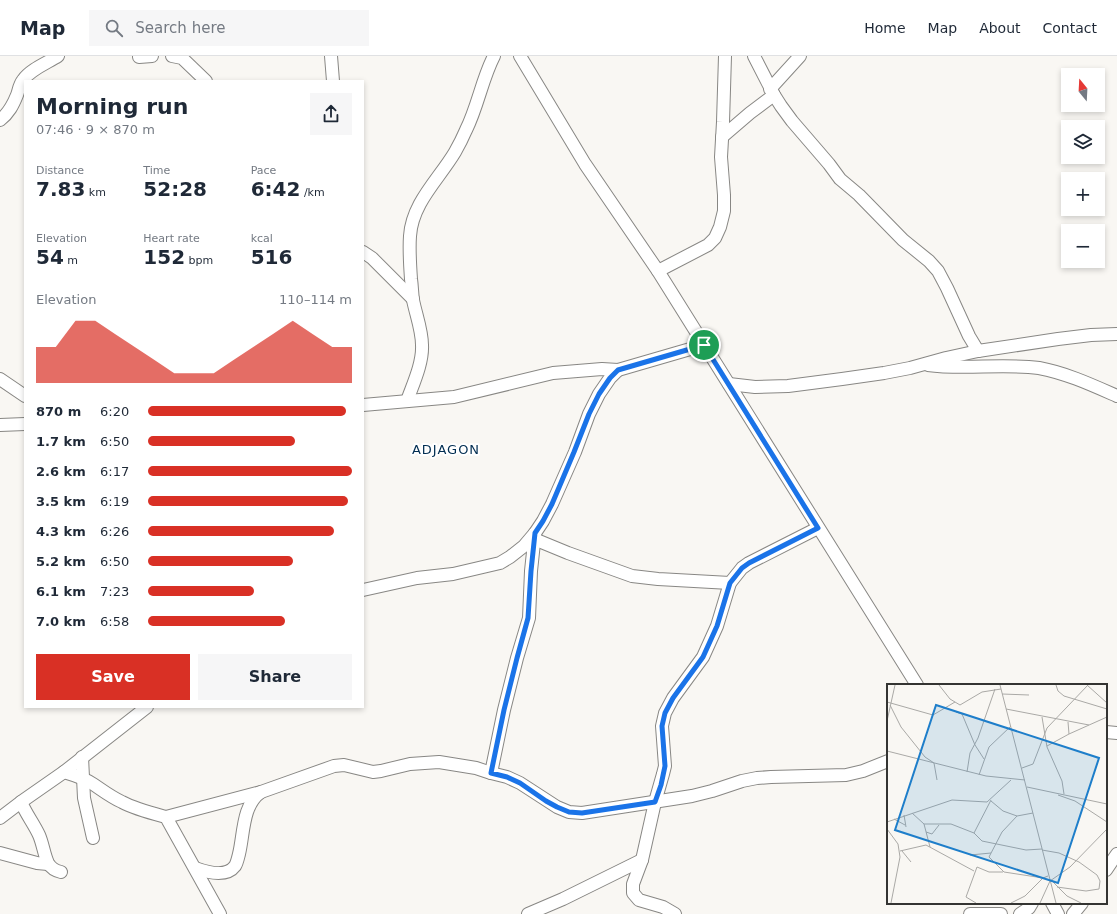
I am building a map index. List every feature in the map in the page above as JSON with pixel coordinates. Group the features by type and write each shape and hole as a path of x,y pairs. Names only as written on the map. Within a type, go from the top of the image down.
{"street":[{"path":"0,120 7,114 12,106 20,84 26,76 58,56"},
{"path":"139,57 152,56"},
{"path":"172,56 182,58 205,80"},
{"path":"331,56 332,80"},
{"path":"407,401 419,366 422,350 413,299 410,265 410,235 416,212 423,197 456,151 467,128 494,56"},
{"path":"520,56 585,164 658,271 916,684"},
{"path":"658,271 708,245 715,238 720,227 724,211 721,157 725,56"},
{"path":"754,56 772,92 792,121 822,155 840,179 903,240 929,261 938,271 969,336 978,351"},
{"path":"722,137 772,92 800,56"},
{"path":"364,253 372,258 413,299"},
{"path":"729,384 755,387 788,386 884,374 978,351 1058,339 1117,334"},
{"path":"364,405 454,397 553,373 602,369 618,370 704,345"},
{"path":"922,365 944,367 1038,368 1079,379 1117,396"},
{"path":"364,590 417,578 453,574 500,563 524,546 535,536 552,504 589,414 599,394 618,370"},
{"path":"0,379 24,395"},
{"path":"0,425 24,424"},
{"path":"675,914 663,907 639,900 633,893 633,884 642,860 665,766 662,726 665,713 673,698 703,657 717,626 730,583 742,568 818,528"},
{"path":"535,536 568,553 632,576 730,583"},
{"path":"491,773 507,696 528,618 535,536"},
{"path":"0,818 64,772 146,708"},
{"path":"1107,732 1117,733"},
{"path":"82,757 86,810 93,838"},
{"path":"64,772 83,779 122,802 166,817 261,792 334,766 344,765 373,772 410,764 439,762 476,768 507,777 520,783 551,804 569,812 582,813 692,796 757,778 846,775 863,771 887,761"},
{"path":"194,868 219,873 227,872 235,866 247,812 254,796 261,792"},
{"path":"21,802 41,839 48,864"},
{"path":"166,817 220,914"},
{"path":"0,853 48,864 56,871 61,872"},
{"path":"1107,869 1117,854"},
{"path":"528,914 642,860"},
{"path":"1020,914 1029,908 1031,904"},
{"path":"1053,904 1058,914"},
{"path":"1073,914 1081,904"},
{"path":"970,914 1001,914"}],"district":[{"name":"ADJAGON","path":"446,449"}],"route":[{"path":"704,345 818,528 749,563 742,568 730,583 717,626 703,657 673,698 665,713 662,726 662,736 665,766 661,785 655,802 582,813 569,812 546,801 520,783 507,777 491,773 504,710 528,618 532,553 535,533 552,504 589,414 604,385 610,378 618,370 704,345"}]}
